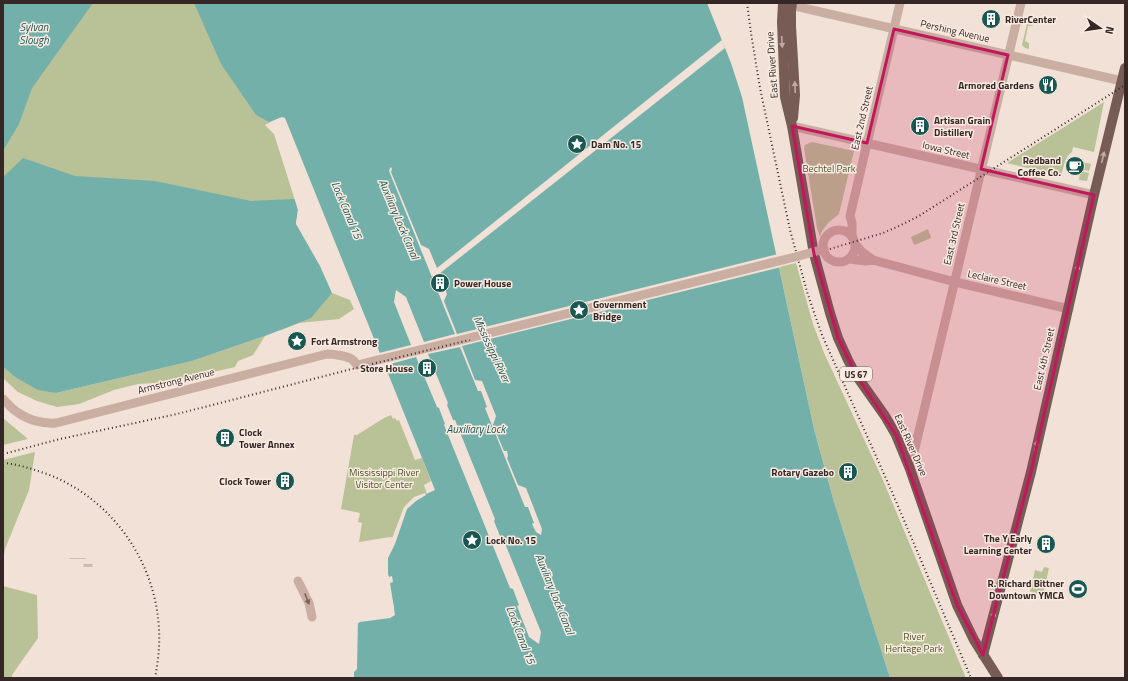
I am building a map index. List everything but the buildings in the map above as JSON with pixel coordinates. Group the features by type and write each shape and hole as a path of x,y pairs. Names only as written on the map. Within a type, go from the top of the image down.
{"main road":[{"name":"East River Drive","path":"789,4 795,95 792,126 814,254 830,313 838,338 856,375 885,416 896,435 910,469 957,604 983,655 998,678"},
{"name":"East 4th Street","path":"983,655 1031,472 1094,195 1125,68"}],"street":[{"name":"East 2nd Street","path":"854,241 850,216 900,3"},
{"name":"East 3rd Street","path":"910,469 1021,3"},
{"name":"Pershing Avenue","path":"789,4 1122,81"},
{"name":"Iowa Street","path":"792,126 1094,195"},
{"path":"839,230 844,221 850,216"},
{"path":"854,241 854,252 850,259 841,262 834,262 827,257 824,249 824,242 828,235 839,230 846,232 854,241 862,252 873,260"},
{"name":"Armstrong Avenue","path":"3,399 26,418 34,421 56,423 327,354 349,357 354,360 357,366 824,249"},
{"name":"Leclaire Street","path":"850,259 873,260 954,282 1069,308"},
{"path":"298,582 309,602 312,617"}],"highlighted area":[{"path":"894,29 1008,55 981,169 1094,195 1031,472 983,655 957,605 896,435 856,375 838,338 814,254 792,126 867,143"}],"green space":[{"path":"75,3 219,3 280,117 265,125 274,134 298,210 3,243 3,107"},
{"path":"1027,24 1033,26 1028,26 1025,41 1029,43 1029,49 1022,45"},
{"path":"1104,102 1094,152 1073,147 1072,152 1066,159 1061,176 1007,163"},
{"name":"Bechtel Park","path":"812,142 854,151 839,214 829,222 822,231 820,237 817,228 804,148 805,145"},
{"path":"1082,162 1091,164 1089,171 1081,169"},
{"path":"1080,171 1089,173 1087,181 1079,180"},
{"path":"928,229 931,238 914,245 911,237"},
{"name":"River Heritage Park","path":"796,263 813,324 824,353 882,478 966,678 890,678 834,502 814,429 779,267"},
{"path":"332,293 350,300 354,309 339,319 299,323 279,331"},
{"path":"265,336 253,355 238,361 235,367 169,382 138,384 114,390 79,404 57,407 37,401 18,392 3,378 3,367 15,377 56,393 192,361"},
{"name":"Mississippi River Visitor Center","path":"391,415 393,419 395,418 397,421 399,420 415,460 422,458 431,481 424,485 427,494 415,499 394,538 390,537 359,542 362,523 358,522 360,513 341,509 354,435 357,435"},
{"path":"3,418 28,439 3,445"},
{"path":"35,452 29,490 5,549 3,562 3,460"},
{"path":"1044,567 1049,568 1043,595 1030,592 1035,570 1042,572"},
{"path":"3,586 37,595 38,638 12,675 12,678 3,678"}],"water":[{"name":"Sylvan Slough","path":"3,3 93,3 32,88 19,124 3,151"},
{"path":"194,3 707,3 731,63 742,97 814,429 834,502 890,678 354,678 354,672 357,669 358,618 390,615 394,607 387,576 387,558 405,508 415,499 435,490 285,118 282,117 269,122 256,115 221,64"},
{"path":"23,158 75,176 155,181 251,201 295,199 298,210 296,224 312,241 333,284 332,293 311,318 265,336 192,361 56,393 38,390 15,377 3,367 3,177"}],"pier":[{"path":"722,40 725,48 439,274 447,294 444,301 457,334 778,254 781,267 462,346 475,380 482,381 496,416 493,425 504,451 507,451 507,458 518,485 526,488 542,529 541,535 536,532 532,524 534,523 528,507 525,507 485,408 487,407 481,391 478,391 460,347 428,354 448,403 447,405 453,420 455,420 495,519 494,521 500,536 502,536 541,632 539,644 529,637 517,606 519,605 513,589 510,588 444,425 445,424 439,408 437,407 416,357 383,366 284,121 379,353 411,345 394,302 396,290 406,297 424,342 455,334 389,171 391,167 391,172 421,245 429,249 437,268"},
{"path":"294,197 297,198 300,209 298,223 313,240 335,284 334,292 332,293 320,266 296,224 298,210"},
{"path":"425,493 426,495 407,509 395,544 388,558 388,574 389,577 392,576 393,582 390,583 395,615 390,618 360,622 357,624 357,616 389,614 392,607 385,576 385,557 404,507 414,497"}],"railway":[{"path":"747,3 760,88 790,230 808,295 822,335 892,492 971,678"},
{"path":"3,454 60,439 177,414 800,258 883,233 919,216 1125,85"},
{"path":"3,463 36,470 70,485 91,499 110,516 126,535 139,557 149,580 156,604 159,642 155,678"}],"place":[{"name":"RiverCenter","path":"991,19"},
{"name":"Armored Gardens","path":"1048,85"},
{"name":"Artisan Grain Distillery","path":"920,126"},
{"name":"Dam No. 15","path":"577,144"},
{"name":"Redband Coffee Co.","path":"1075,166"},
{"name":"Power House","path":"440,283"},
{"name":"Government Bridge","path":"579,310"},
{"name":"Fort Armstrong","path":"297,341"},
{"name":"Store House","path":"427,368"},
{"name":"Clock Tower Annex","path":"225,438"},
{"name":"Rotary Gazebo","path":"848,472"},
{"name":"Clock Tower","path":"285,481"},
{"name":"Lock No. 15","path":"472,540"},
{"name":"The Y Early Learning Center","path":"1046,544"},
{"name":"R. Richard Bittner Downtown YMCA","path":"1078,589"}],"water label":[{"name":"Lock Canal 15","path":"347,210"},
{"name":"Auxiliary Lock Canal","path":"399,219"},
{"name":"Mississippi River","path":"492,349"},
{"name":"Auxiliary Lock","path":"476,429"},
{"name":"Auxiliary Lock Canal","path":"555,594"},
{"name":"Lock Canal 15","path":"521,635"}]}
